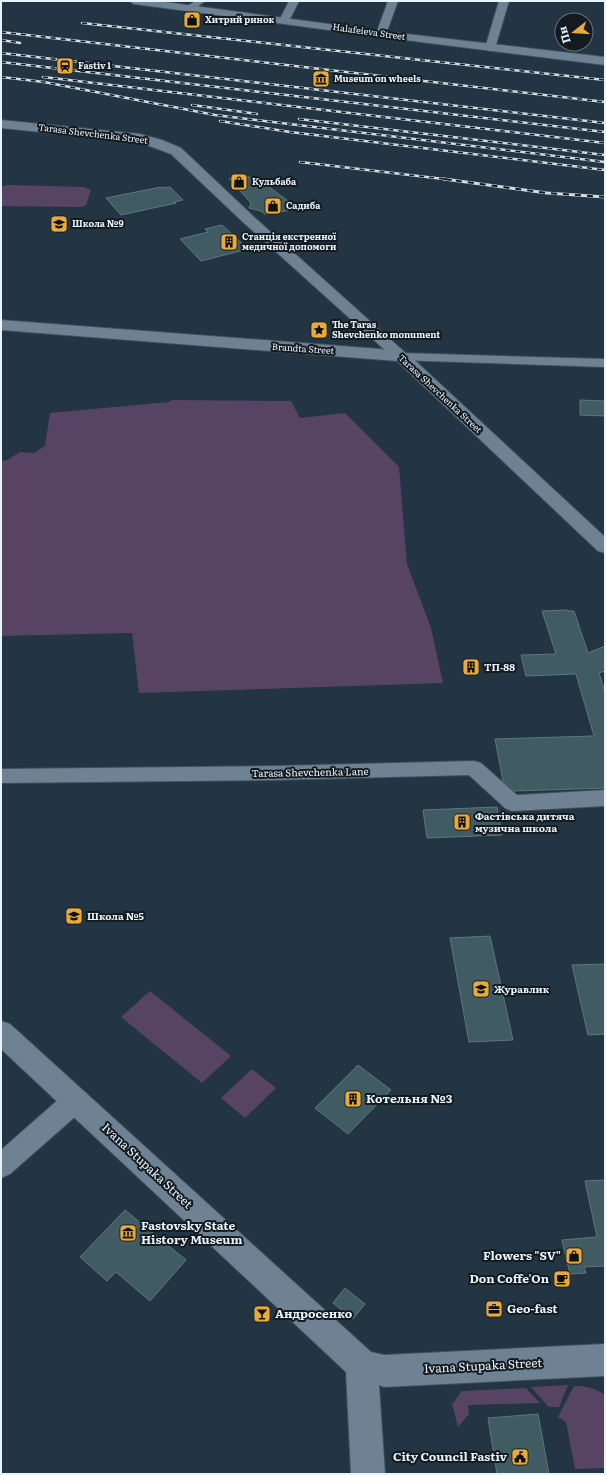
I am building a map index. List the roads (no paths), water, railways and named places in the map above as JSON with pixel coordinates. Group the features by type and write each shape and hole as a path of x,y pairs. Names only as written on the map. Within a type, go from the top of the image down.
{"street":[{"name":"Halafeieva Street","path":"134,1 490,48 605,61"},
{"path":"190,8 201,1"},
{"path":"284,21 294,1"},
{"path":"381,34 393,1"},
{"path":"490,48 504,1"},
{"name":"Tarasa Shevchenka Street","path":"1,124 140,138 176,151 249,220 402,357 605,547"},
{"name":"Brandta Street","path":"1,325 380,354 402,357 605,363"},
{"name":"Tarasa Shevchenka Lane","path":"1,776 275,773 474,768 512,803 605,798"},
{"name":"Ivana Stupaka Street","path":"1,1032 362,1365 384,1371 605,1360"},
{"path":"1,1166 76,1100"},
{"path":"362,1365 368,1474"}],"railway":[{"path":"82,23 605,80"},
{"path":"1,32 605,102"},
{"path":"1,40 20,43"},
{"path":"1,53 605,123"},
{"path":"1,62 605,132"},
{"path":"1,77 44,82 215,115 605,162"},
{"path":"43,77 605,143"},
{"path":"192,105 257,114"},
{"path":"299,119 605,155"},
{"path":"220,121 290,132 605,170"},
{"path":"300,162 447,179"},
{"path":"447,179 452,180"},
{"path":"447,179 547,193 605,197"}],"place":[{"name":"Хитрий ринок","path":"192,20"},
{"name":"Fastiv 1","path":"65,66"},
{"name":"Museum on wheels","path":"321,79"},
{"name":"Кульбаба","path":"239,182"},
{"name":"Садиба","path":"273,206"},
{"name":"Школа №9","path":"59,224"},
{"name":"Станція екстренної медичної допомоги","path":"229,242"},
{"name":"The Taras Shevchenko monument","path":"319,330"},
{"name":"ТП-88","path":"471,667"},
{"name":"Фастівська дитяча музична школа","path":"462,822"},
{"name":"Школа №5","path":"74,916"},
{"name":"Журавлик","path":"481,989"},
{"name":"Котельня №3","path":"353,1099"},
{"name":"Fastovsky State History Museum","path":"128,1233"},
{"name":"Flowers \"SV\"","path":"574,1256"},
{"name":"Don Coffe'On","path":"562,1279"},
{"name":"Geo-fast","path":"494,1309"},
{"name":"Андросенко","path":"262,1314"},
{"name":"City Council Fastiv","path":"520,1457"}]}
